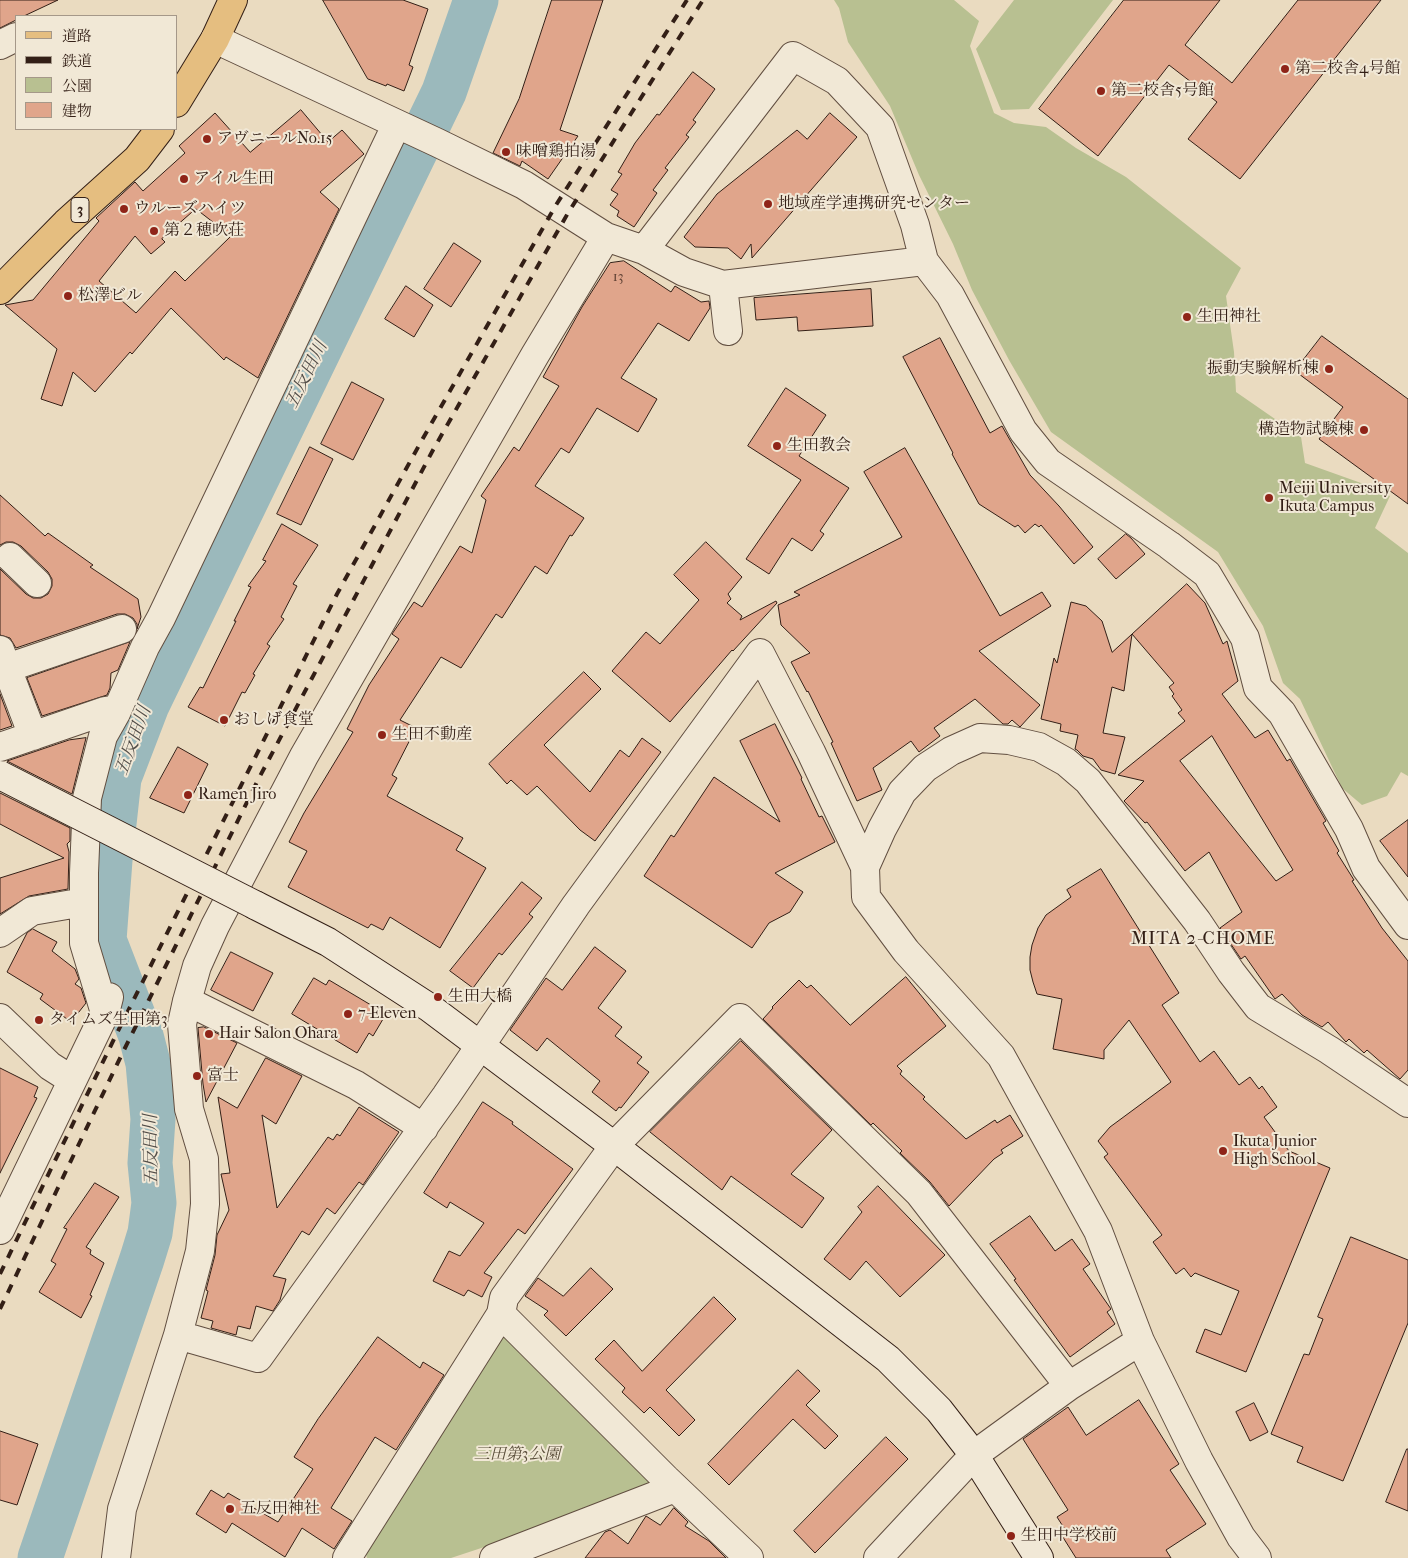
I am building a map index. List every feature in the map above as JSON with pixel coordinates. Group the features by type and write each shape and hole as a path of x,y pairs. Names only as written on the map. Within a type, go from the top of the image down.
{"main road":[{"path":"178,100 215,39 233,0"},
{"name":"3","path":"0,290 66,223 137,159 159,130"}],"street":[{"path":"0,45 15,38"},
{"path":"215,39 524,186 606,237 644,250 684,272 722,285 924,261"},
{"path":"644,250 793,56 837,81 880,127 914,225 924,261 950,295 1023,431 1048,462 1169,545 1207,574 1245,638 1258,688 1282,713 1349,829 1366,868 1408,925"},
{"path":"0,1230 72,1080 103,993 84,943 84,902 88,798 103,736 118,709 145,647 161,618 391,136 401,126"},
{"path":"121,1557 122,1509 178,1335 200,1251 205,1204 204,1159 189,1109 182,1024 197,966 215,926 304,756 534,355 606,237"},
{"path":"722,285 728,331"},
{"path":"12,554 37,583"},
{"path":"33,736 3,659 122,629"},
{"path":"178,1335 258,1358 424,1128 576,906 760,653 811,752 866,868"},
{"path":"0,747 105,711 118,709"},
{"path":"1256,1558 1241,1537 1199,1461 1140,1341 1098,1231 1001,1056 906,951 866,897 866,868 882,829 902,792 926,768 951,751 980,738 1009,740 1039,747 1066,762 1088,781 1198,921 1231,972 1258,1008 1329,1050 1408,1103"},
{"path":"0,774 328,942 430,1008 614,1146 888,1359 939,1410 974,1454 1039,1558"},
{"path":"0,933 32,911 84,902"},
{"path":"187,1001 356,1085 424,1128"},
{"path":"0,1018 50,1066 72,1080"},
{"path":"346,1558 501,1314 504,1298 614,1146 740,1018 920,1193 1069,1386"},
{"path":"501,1314 675,1488 749,1558"},
{"path":"878,1558 974,1454 1069,1386 1140,1341"},
{"path":"494,1558 675,1488"}],"green space":[{"path":"834,0 954,0 979,21 970,46 994,113 1014,123 1046,127 1076,148 1126,177 1241,268 1226,296 1234,352 1236,392 1301,437 1305,463 1361,483 1390,496 1375,528 1408,553 1408,776 1401,772 1387,796 1362,805 1342,788 1300,699 1283,683 1263,626 1218,552 1051,432 1009,360 972,290 953,244 919,175 890,106 848,42 839,8"},
{"path":"1014,0 1113,0 1029,109 1001,110 976,49"},
{"name":"三田第3公園","path":"506,1337 650,1476 648,1493 451,1558 367,1558 365,1552 497,1340"}],"building":[{"path":"0,0 58,0 26,15 15,15 15,20 0,28"},
{"path":"323,0 403,0 428,9 409,65 413,67 404,91 368,79"},
{"path":"552,0 603,0 560,130 578,136 548,179 522,161 520,166 493,153 519,99"},
{"path":"1124,0 1220,0 1185,45 1232,83 1298,0 1381,0 1240,179 1188,139 1217,102 1169,65 1098,156 1039,109"},
{"path":"693,72 715,89 693,120 696,122 686,135 689,137 665,168 668,170 653,190 657,193 634,227 617,216 619,211 610,205 618,194 611,190 622,174 618,172 635,143"},
{"path":"301,110 328,142 342,130 364,154 320,192 339,209 258,378 226,357 224,360 171,308 132,354 130,352 95,392 73,372 62,406 41,399 57,349 5,305 33,300 99,221 96,218 135,182 143,191 185,153 179,146 215,113 250,152","holes":["196,209 231,236 185,281 175,271 136,313 99,281 135,236 151,254 165,242 162,239"]},
{"name":"地域産学連携研究センター","path":"830,113 857,137 752,258 751,244 741,259 728,248 695,247 684,237 717,194 797,130 807,139"},
{"path":"454,243 481,261 451,307 424,289"},
{"path":"624,261 671,292 675,286 701,302 709,301 710,308 689,341 658,323 621,378 657,399 638,432 597,408 569,453 561,448 535,486 584,518 572,536 570,535 547,574 535,566 502,618 496,614 461,668 441,657 400,720 416,728 392,775 397,778 387,796 463,838 456,850 486,868 440,948 390,917 383,930 371,924 368,928 288,887 307,851 289,842 304,813 353,732 347,729 369,685 399,639 392,634 414,602 422,607 460,546 472,553 486,500 481,496 514,447 519,451 559,386 543,377 582,307 610,263"},
{"path":"406,286 433,305 414,337 385,319"},
{"path":"871,289 873,326 798,331 797,317 756,320 754,298"},
{"path":"1322,336 1408,399 1408,504 1319,439 1343,407 1295,371"},
{"path":"940,338 990,433 1002,426 1030,475 1093,547 1074,564 1041,525 1039,527 1035,524 1025,533 1018,525 1015,527 979,504 903,357"},
{"path":"352,382 384,399 353,460 321,444"},
{"path":"786,388 826,415 799,456 849,488 820,531 824,534 812,551 792,538 769,574 746,559 801,480 748,446"},
{"path":"310,447 333,459 301,525 277,514"},
{"path":"905,448 1000,616 1042,592 1051,606 979,651 1040,705 1020,727 1012,720 1008,724 1003,724 975,699 934,728 940,736 919,752 911,741 873,768 882,790 857,801 831,743 833,742 808,691 791,662 810,653 781,625 778,605 800,595 794,592 902,537 864,472"},
{"path":"0,495 45,536 48,533 93,565 90,567 138,599 141,617 137,629 137,624 133,618 125,614 117,614 16,648 10,638 0,635 0,569 26,594 33,598 41,598 48,594 52,586 52,579 48,572 21,546 13,542 6,542 0,545"},
{"path":"282,524 318,545 293,584 297,586 281,617 284,619 267,644 270,646 253,674 255,675 245,693 242,692 225,726 188,707 200,687 203,688 251,587 248,586 266,561 263,560"},
{"path":"1126,534 1145,554 1116,579 1098,559"},
{"path":"706,542 742,577 728,594 731,599 727,603 742,616 740,620 776,601 777,603 732,650 670,722 612,671 646,632 660,644 699,600 674,575"},
{"path":"1187,584 1205,603 1223,644 1227,641 1238,681 1222,694 1255,738 1268,730 1287,761 1290,759 1326,821 1323,823 1339,851 1337,853 1354,880 1352,881 1382,928 1408,961 1408,1070 1400,1079 1367,1050 1364,1053 1349,1039 1346,1042 1328,1022 1322,1027 1302,1015 1282,994 1275,999 1245,956 1241,959 1220,928 1242,912 1209,852 1185,871 1147,822 1145,823 1124,801 1144,781 1118,775 1185,721 1178,713 1182,710 1172,696 1174,694 1169,687 1174,683 1132,634 1124,691 1112,687 1103,733 1125,737 1115,774 1101,770 1093,759 1083,756 1075,749 1078,735 1060,731 1061,724 1041,719 1054,658 1057,663 1071,602 1086,606 1102,621 1112,652","holes":["1212,736 1293,870 1276,881 1180,761"]},
{"path":"130,642 118,670 111,673 110,688 107,695 42,716 27,678"},
{"path":"584,672 601,689 544,745 590,792 620,750 629,757 642,738 661,752 595,841 580,830 537,786 527,795 511,780 507,784 489,764"},
{"path":"0,694 12,726 0,730"},
{"path":"775,724 819,817 822,816 835,842 775,873 803,892 790,912 769,923 752,948 644,876 671,835 674,837 714,777 780,822 740,741"},
{"path":"86,738 72,794 7,761 69,740"},
{"path":"178,747 208,764 184,813 150,798"},
{"path":"0,793 70,828 70,841 67,844 69,852 68,889 29,896 0,914 0,878 64,858 0,824"},
{"path":"1408,820 1408,877 1380,841"},
{"path":"1101,869 1179,993 1162,1005 1200,1062 1214,1051 1239,1085 1250,1077 1259,1089 1262,1086 1277,1107 1264,1117 1289,1151 1330,1168 1246,1372 1196,1352 1205,1329 1221,1335 1239,1291 1195,1273 1191,1277 1184,1268 1176,1274 1153,1242 1162,1235 1104,1157 1108,1154 1098,1141 1110,1127 1171,1082 1129,1020 1104,1050 1104,1059 1053,1049 1062,999 1037,994 1033,982 1030,970 1030,957 1038,928 1046,915 1071,897 1067,890"},
{"path":"522,882 542,898 529,914 533,917 502,955 499,953 473,988 450,971"},
{"path":"33,929 57,942 52,951 75,969 79,979 75,984 81,988 86,1003 71,1022 40,999 43,994 7,972 27,933"},
{"path":"595,947 626,971 598,1008 622,1027 615,1036 642,1057 637,1063 649,1072 621,1108 619,1107 616,1111 592,1092 600,1081 547,1038 537,1051 510,1030 546,978 562,990"},
{"path":"231,952 273,973 253,1011 211,990"},
{"path":"906,977 946,1026 897,1066 902,1071 900,1074 925,1097 923,1099 966,1139 995,1120 997,1123 1010,1115 1023,1136 1001,1150 1003,1153 994,1159 949,1206 930,1182 900,1153 902,1151 873,1123 871,1125 763,1019 772,1007 799,980 807,988 811,985 850,1025"},
{"path":"314,978 326,985 329,980 386,1014 373,1036 369,1033 357,1053 292,1014"},
{"path":"204,1027 237,1043 206,1102 198,1028"},
{"path":"741,1041 832,1130 791,1174 824,1198 802,1228 731,1176 722,1190 650,1132"},
{"path":"266,1058 302,1076 276,1124 262,1115 277,1208 328,1137 333,1140 337,1134 340,1136 359,1107 399,1132 363,1185 359,1182 335,1214 327,1208 309,1235 302,1231 273,1276 286,1279 280,1300 273,1311 256,1306 250,1329 238,1326 236,1335 211,1328 213,1321 201,1318 215,1255 217,1235 229,1210 221,1174 230,1173 218,1097 237,1108"},
{"path":"0,1068 38,1087 34,1097 37,1098 0,1173"},
{"path":"483,1102 513,1122 512,1124 573,1169 525,1234 518,1229 484,1273 492,1277 482,1297 468,1290 464,1296 433,1281 449,1251 460,1256 484,1223 450,1202 447,1208 424,1193"},
{"path":"95,1183 119,1197 86,1247 91,1250 90,1254 104,1263 90,1295 92,1296 81,1318 39,1292 56,1264 51,1261 67,1229 64,1228"},
{"path":"878,1186 945,1255 900,1297 866,1261 850,1280 824,1259 862,1212 858,1207"},
{"path":"1030,1216 1055,1251 1072,1239 1090,1264 1083,1269 1111,1309 1107,1312 1115,1324 1070,1357 990,1244"},
{"path":"1351,1237 1408,1260 1408,1323 1343,1481 1297,1462 1303,1447 1271,1434 1304,1354 1309,1355 1323,1319 1318,1317"},
{"path":"591,1268 613,1289 566,1336 544,1315 548,1311 525,1296 538,1278 563,1296"},
{"path":"714,1297 736,1319 666,1390 695,1420 679,1436 650,1407 644,1413 622,1392 625,1388 595,1359 614,1340 642,1371"},
{"path":"378,1337 420,1368 423,1362 444,1375 396,1450 375,1437 331,1508 352,1521 334,1549 302,1528 285,1557 232,1523 226,1533 196,1514 211,1490 224,1498 228,1493 278,1522 313,1469 294,1457 318,1419"},
{"path":"798,1370 820,1391 806,1405 838,1436 825,1449 793,1419 729,1485 708,1464"},
{"path":"1139,1400 1179,1464 1170,1470 1206,1524 1166,1550 1171,1558 1076,1558 1059,1531 1064,1528 1057,1517 1068,1510 1023,1439 1068,1407 1086,1435"},
{"path":"1254,1403 1268,1432 1250,1441 1236,1412"},
{"path":"0,1431 38,1444 17,1505 0,1500"},
{"path":"886,1437 908,1459 815,1553 794,1531"},
{"path":"1408,1449 1408,1511 1386,1502"},
{"path":"674,1508 688,1522 685,1526 709,1541 726,1558 585,1558 605,1532 610,1530 628,1544 646,1516 660,1525"}],"waterway":[{"name":"五反田川","path":"40,1558 142,1259 150,1233 154,1203 150,1163 153,1119 148,1063 141,1036 104,940 119,778 147,705 444,92 476,0"}],"railway":[{"path":"0,1274 116,1035 337,594 556,205 687,0"},
{"path":"0,1309 122,1054 259,778 433,450 568,213 703,0"}],"place":[{"name":"第二校舎4号館","path":"1285,69"},
{"name":"第二校舎5号館","path":"1101,91"},
{"name":"アヴニールNo.15","path":"207,139"},
{"name":"味噌鶏拍湯","path":"506,152"},
{"name":"アイル生田","path":"184,179"},
{"name":"地域産学連携研究センター","path":"768,204"},
{"name":"ウルーズハイツ","path":"124,209"},
{"name":"第２穂吹荘","path":"154,231"},
{"name":"松澤ビル","path":"68,296"},
{"name":"生田神社","path":"1187,317"},
{"name":"振動実験解析棟","path":"1329,369"},
{"name":"構造物試験棟","path":"1364,430"},
{"name":"生田教会","path":"777,446"},
{"name":"Meiji University Ikuta Campus","path":"1269,498"},
{"name":"おしげ食堂","path":"224,720"},
{"name":"生田不動産","path":"382,735"},
{"name":"Ramen Jiro","path":"188,795"},
{"name":"生田大橋","path":"438,997"},
{"name":"7-Eleven","path":"348,1014"},
{"name":"タイムズ生田第3","path":"39,1020"},
{"name":"Hair Salon Ohara","path":"209,1034"},
{"name":"富士","path":"197,1076"},
{"name":"Ikuta Junior High School","path":"1223,1151"},
{"name":"五反田神社","path":"230,1509"},
{"name":"生田中学校前","path":"1011,1536"}],"district":[{"name":"MITA 2-CHOME","path":"1203,940"}]}
